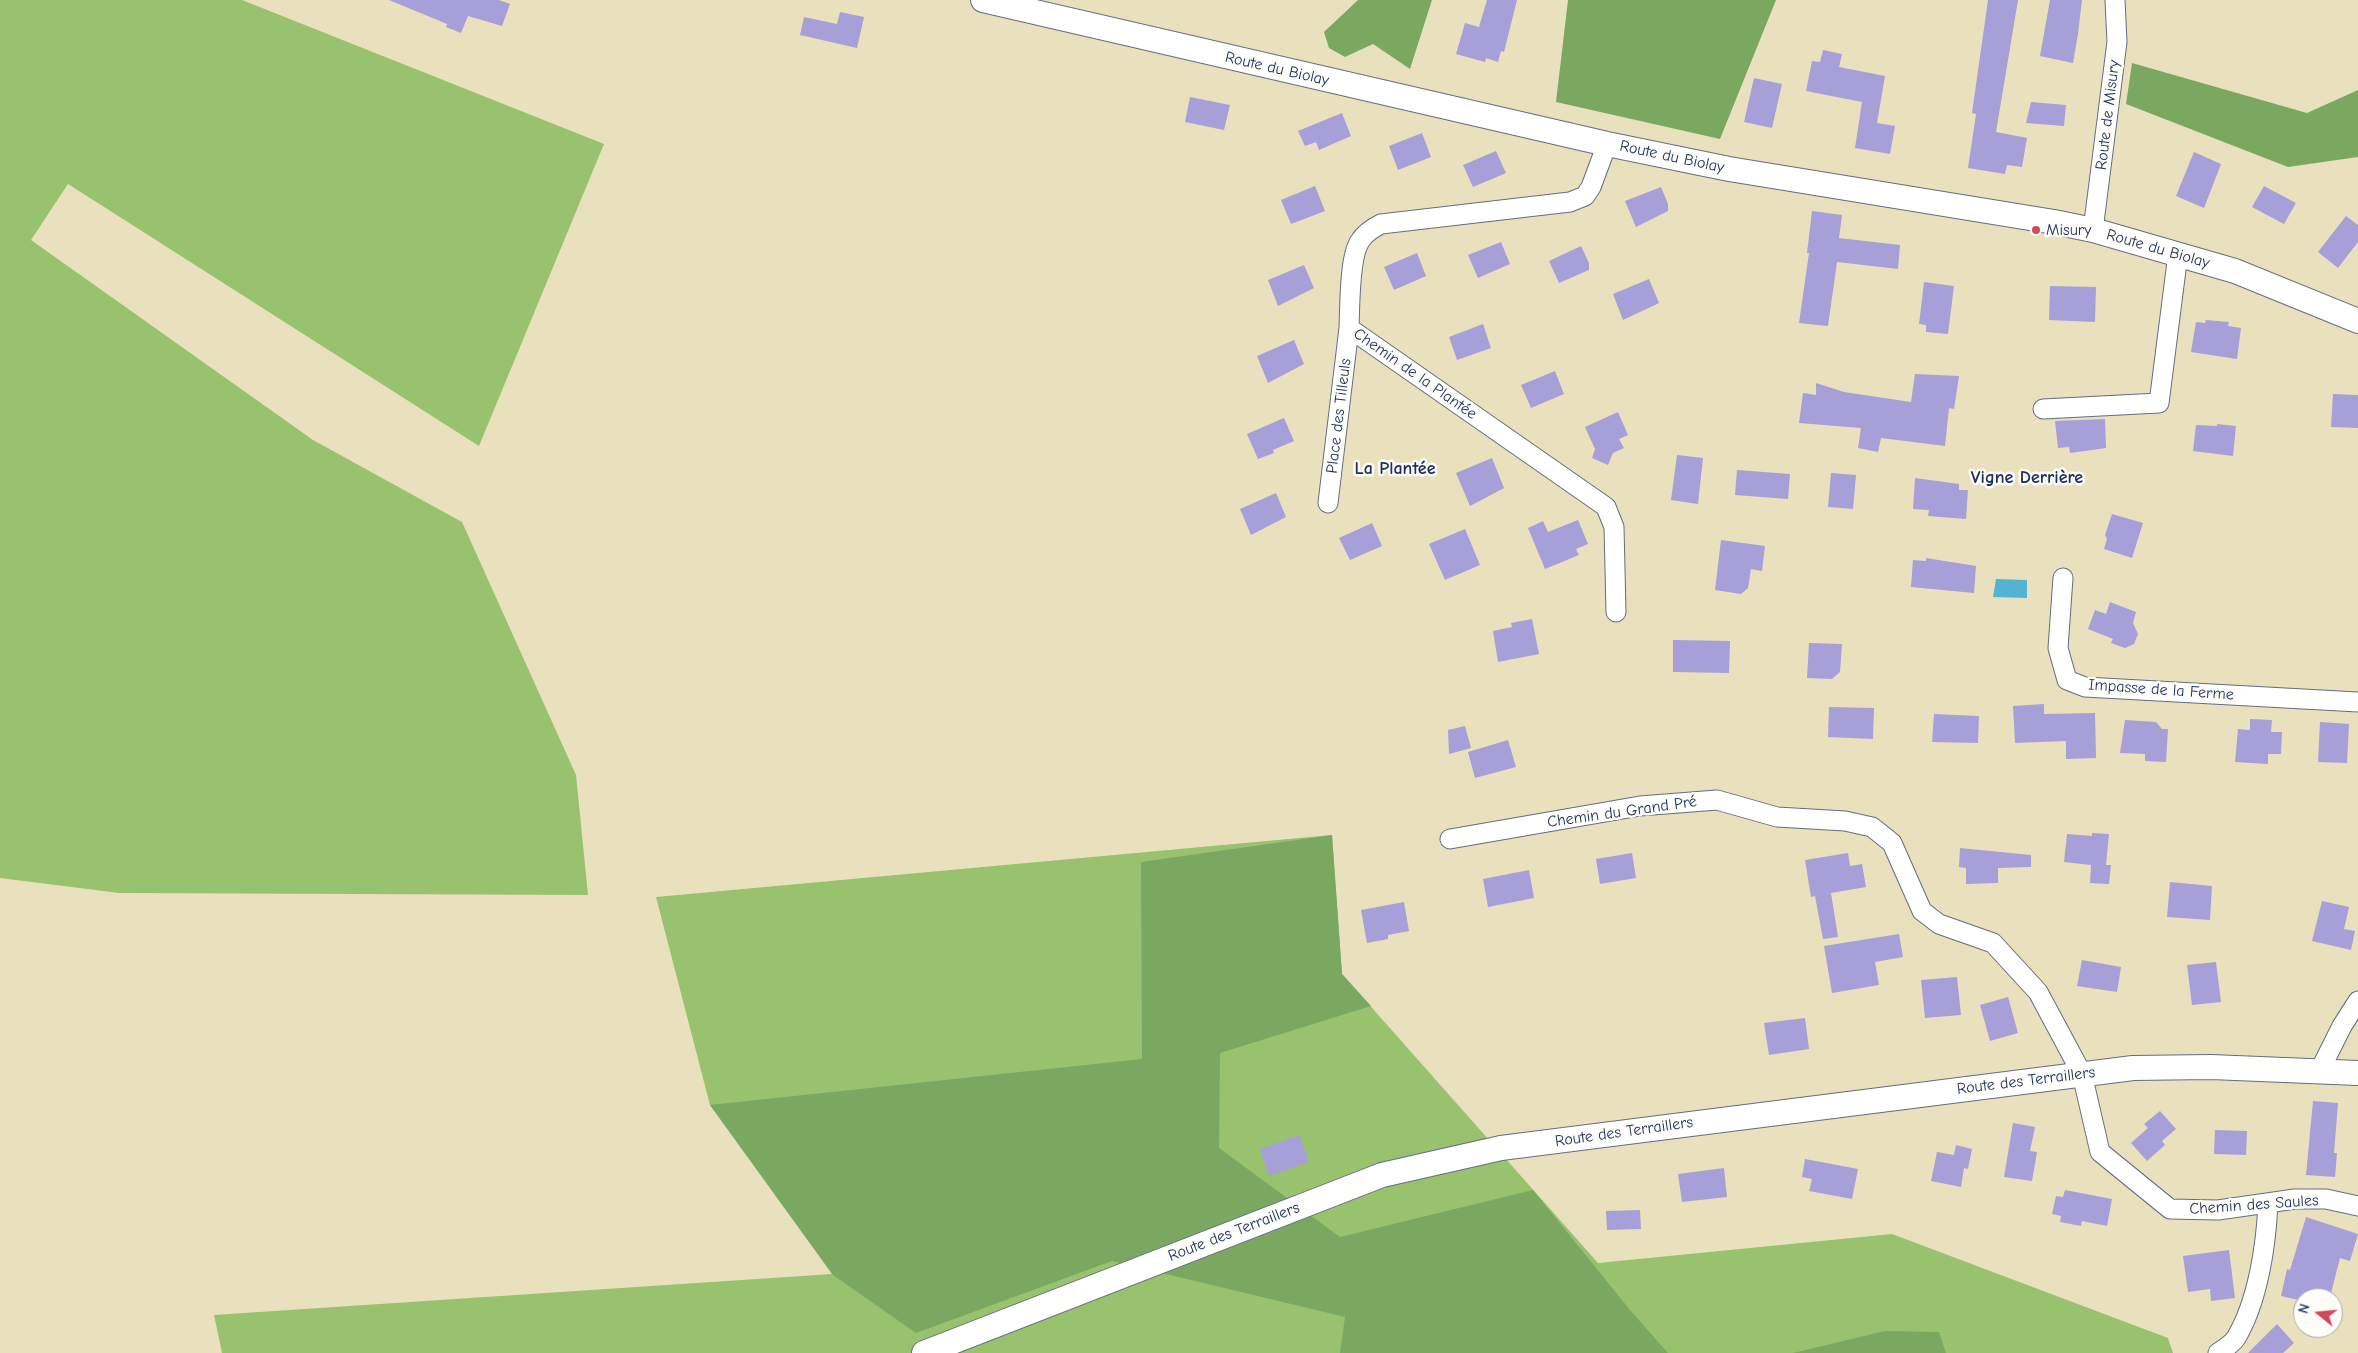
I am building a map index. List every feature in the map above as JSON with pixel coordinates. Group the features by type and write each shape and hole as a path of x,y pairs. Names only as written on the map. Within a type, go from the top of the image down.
{"street":[{"name":"Route du Biolay","path":"983,0 1607,144 1738,171 2093,230 2235,271 2358,321"},
{"name":"Route de Misury","path":"2093,230 2117,42 2115,0"},
{"name":"Chemin de la Plantée","path":"1607,144 1591,187 1585,196 1570,202 1382,224 1370,230 1359,242 1353,265 1349,328 1606,507 1614,527 1616,612"},
{"path":"2043,408 2159,403 2178,254"},
{"name":"Place des Tilleuls","path":"1328,503 1349,328"},
{"name":"Impasse de la Ferme","path":"2063,578 2058,648 2067,680 2085,687 2358,702"},
{"name":"Chemin du Grand Pré","path":"1450,839 1640,806 1717,800 1776,817 1845,821 1872,827 1892,843 1922,911 1939,924 1992,943 2038,992 2082,1074"},
{"path":"2320,1070 2342,1026 2358,1001"},
{"name":"Route des Terraillers","path":"924,1353 1382,1175 1501,1148 2133,1068 2320,1070 2358,1073"},
{"name":"Chemin des Saules","path":"2082,1074 2100,1152 2170,1209 2218,1210 2296,1199 2326,1199 2358,1206"},
{"path":"2218,1353 2235,1340 2251,1306 2267,1236 2268,1204"}],"green space":[{"path":"0,0 242,0 604,144 479,446 68,184 31,240 313,440 462,522 576,775 588,895 119,893 0,878"},
{"path":"1358,0 1432,0 1410,69 1373,44 1345,57 1329,48 1324,32"},
{"path":"1568,0 1776,0 1720,139 1556,102"},
{"path":"2132,63 2307,113 2358,90 2358,157 2288,167 2126,104"},
{"path":"1332,835 1342,974 1598,1263 1892,1234 2168,1338 2173,1353 222,1353 214,1315 832,1274 710,1105 656,897"},
{"path":"1332,835 1342,974 1371,1006 1220,1053 1219,1148 1340,1237 1533,1190 1630,1310 1668,1353 1340,1353 1345,1317 1112,1261 916,1333 833,1275 710,1105 1142,1059 1141,862"},
{"path":"1885,1331 1939,1332 1946,1353 1793,1353"}],"water":[{"path":"1996,579 2027,580 2027,598 1993,597"}],"building":[{"path":"389,0 499,0 510,4 502,26 468,16 461,33 446,27 447,24"},
{"path":"1487,0 1517,0 1504,52 1501,51 1498,62 1486,58 1485,62 1456,54 1465,23 1479,27"},
{"path":"1988,0 2018,0 1996,132 2027,138 2022,167 2007,165 2005,174 1968,168 1976,114 1972,113"},
{"path":"2050,0 2082,0 2073,63 2040,56"},
{"path":"840,12 864,17 857,48 800,35 804,17 837,24"},
{"path":"1823,50 1842,54 1839,67 1885,76 1877,123 1895,126 1890,154 1855,148 1862,102 1806,91 1812,61 1820,62"},
{"path":"1754,78 1782,84 1772,128 1744,122"},
{"path":"1190,97 1230,105 1224,130 1185,122"},
{"path":"2031,102 2066,105 2064,126 2026,123"},
{"path":"1342,113 1351,136 1319,150 1316,142 1305,146 1298,131"},
{"path":"1422,133 1431,157 1398,170 1389,146"},
{"path":"1496,151 1506,173 1473,187 1463,165"},
{"path":"2194,152 2221,164 2204,208 2176,196"},
{"path":"1315,186 1325,211 1291,224 1281,200"},
{"path":"2264,186 2296,203 2284,224 2252,207"},
{"path":"1661,187 1668,204 1668,211 1636,227 1625,201"},
{"path":"1812,211 1842,215 1839,238 1900,245 1898,269 1837,262 1828,326 1799,323 1809,253 1807,253"},
{"path":"2346,216 2358,225 2358,242 2338,268 2318,252"},
{"path":"1501,242 1510,264 1478,278 1468,255"},
{"path":"1581,246 1589,263 1589,270 1559,283 1549,261"},
{"path":"1417,253 1426,276 1394,290 1384,267"},
{"path":"1304,265 1314,288 1278,306 1268,280"},
{"path":"1649,279 1659,303 1623,320 1613,294"},
{"path":"1924,282 1954,286 1948,334 1926,332 1926,325 1919,324"},
{"path":"2050,286 2096,287 2095,322 2049,320"},
{"path":"2206,320 2229,322 2228,326 2241,328 2237,359 2191,352 2196,322 2205,323"},
{"path":"1483,324 1491,348 1457,360 1449,337"},
{"path":"1294,340 1304,364 1268,383 1257,356"},
{"path":"1555,371 1564,394 1531,408 1521,385"},
{"path":"1915,374 1959,376 1954,409 1949,408 1945,446 1881,438 1878,452 1858,448 1861,428 1799,423 1803,393 1816,395 1816,383 1844,392 1911,402"},
{"path":"2333,394 2358,395 2358,428 2331,427"},
{"path":"1618,412 1628,435 1619,439 1624,448 1613,453 1608,465 1592,458 1595,449 1585,427"},
{"path":"1284,418 1294,441 1273,450 1274,453 1258,459 1247,434"},
{"path":"2105,419 2106,448 2070,453 2069,447 2058,448 2055,421"},
{"path":"2217,424 2236,426 2233,456 2193,451 2196,425 2217,426"},
{"path":"1677,455 1703,458 1698,504 1671,500"},
{"path":"1492,458 1504,488 1470,506 1456,473"},
{"path":"1737,470 1790,474 1788,499 1735,495"},
{"path":"1831,473 1856,475 1853,509 1828,507"},
{"path":"1915,478 1959,484 1959,490 1968,490 1966,519 1928,516 1929,510 1913,509"},
{"path":"1276,493 1286,517 1251,535 1240,509"},
{"path":"2112,514 2143,523 2132,558 2104,549 2107,539 2105,535"},
{"path":"1578,520 1588,544 1576,549 1579,555 1545,569 1528,528 1543,521 1548,532"},
{"path":"1372,523 1382,546 1350,560 1339,538"},
{"path":"1465,529 1480,565 1445,580 1429,544"},
{"path":"1721,540 1765,546 1762,571 1751,569 1748,588 1741,594 1715,590"},
{"path":"1926,558 1976,566 1974,593 1911,587 1913,560 1926,561"},
{"path":"2110,602 2136,612 2133,623 2138,634 2134,644 2125,648 2111,643 2113,639 2088,629 2095,610 2106,614"},
{"path":"1532,619 1539,654 1498,662 1493,631 1512,627 1511,623"},
{"path":"1673,640 1730,641 1729,673 1673,672"},
{"path":"1809,643 1842,644 1840,672 1832,679 1807,678"},
{"path":"2044,704 2044,714 2095,713 2096,758 2066,759 2066,741 2015,743 2013,706"},
{"path":"1829,707 1874,708 1873,739 1828,737"},
{"path":"1934,714 1979,716 1978,743 1932,742"},
{"path":"2250,719 2272,720 2271,732 2282,732 2281,754 2268,754 2268,764 2235,762 2238,729 2250,730"},
{"path":"2125,720 2156,722 2162,729 2168,729 2166,762 2145,761 2145,754 2120,753"},
{"path":"2320,722 2349,724 2347,763 2318,762"},
{"path":"1465,726 1471,748 1449,754 1448,730"},
{"path":"1508,740 1516,767 1475,778 1468,752"},
{"path":"2092,833 2109,834 2106,865 2111,865 2109,884 2090,883 2091,865 2064,862 2067,834 2092,836"},
{"path":"1960,848 2031,855 2031,867 1998,868 1998,883 1966,884 1966,868 1959,867"},
{"path":"1632,853 1636,878 1600,884 1596,859"},
{"path":"1848,853 1850,866 1862,864 1866,887 1831,893 1838,937 1823,939 1815,896 1811,897 1805,860"},
{"path":"1529,870 1534,898 1488,907 1483,879"},
{"path":"2170,882 2212,886 2210,920 2167,917"},
{"path":"2322,901 2349,907 2344,929 2355,931 2351,950 2312,941"},
{"path":"1404,902 1409,931 1388,935 1388,939 1367,943 1361,910"},
{"path":"1899,934 1903,957 1875,962 1879,985 1832,993 1824,946"},
{"path":"2082,960 2121,967 2117,992 2077,986"},
{"path":"2216,962 2221,1002 2192,1005 2187,965"},
{"path":"1957,977 1961,1015 1925,1018 1921,980"},
{"path":"2008,997 2018,1033 1990,1041 1980,1005"},
{"path":"1805,1018 1809,1049 1769,1055 1764,1023"},
{"path":"2313,1101 2338,1103 2334,1153 2337,1153 2335,1177 2306,1175"},
{"path":"2160,1111 2176,1129 2162,1141 2165,1145 2147,1161 2131,1143 2148,1128 2144,1124"},
{"path":"2013,1123 2035,1127 2030,1151 2037,1152 2032,1181 2004,1177"},
{"path":"2215,1130 2247,1131 2246,1155 2214,1154"},
{"path":"1299,1135 1309,1162 1269,1176 1260,1149"},
{"path":"1956,1145 1972,1149 1968,1169 1964,1168 1961,1187 1931,1181 1937,1152 1954,1155"},
{"path":"1805,1159 1858,1169 1852,1199 1809,1191 1812,1179 1802,1177"},
{"path":"1724,1168 1727,1197 1682,1202 1678,1174"},
{"path":"2065,1190 2112,1199 2107,1226 2082,1221 2081,1226 2060,1222 2061,1216 2052,1214 2056,1196 2063,1197"},
{"path":"1640,1210 1641,1229 1607,1230 1606,1211"},
{"path":"2306,1217 2358,1234 2350,1261 2340,1258 2332,1288 2293,1288 2293,1299 2281,1296 2287,1269 2290,1270"},
{"path":"2229,1250 2235,1298 2211,1301 2210,1289 2188,1292 2183,1256"},
{"path":"2277,1324 2294,1343 2283,1353 2248,1353"}],"place":[{"name":"Misury","path":"2036,230"}],"district":[{"name":"La Plantée","path":"1395,469"},
{"name":"Vigne Derrière","path":"2027,478"}]}
